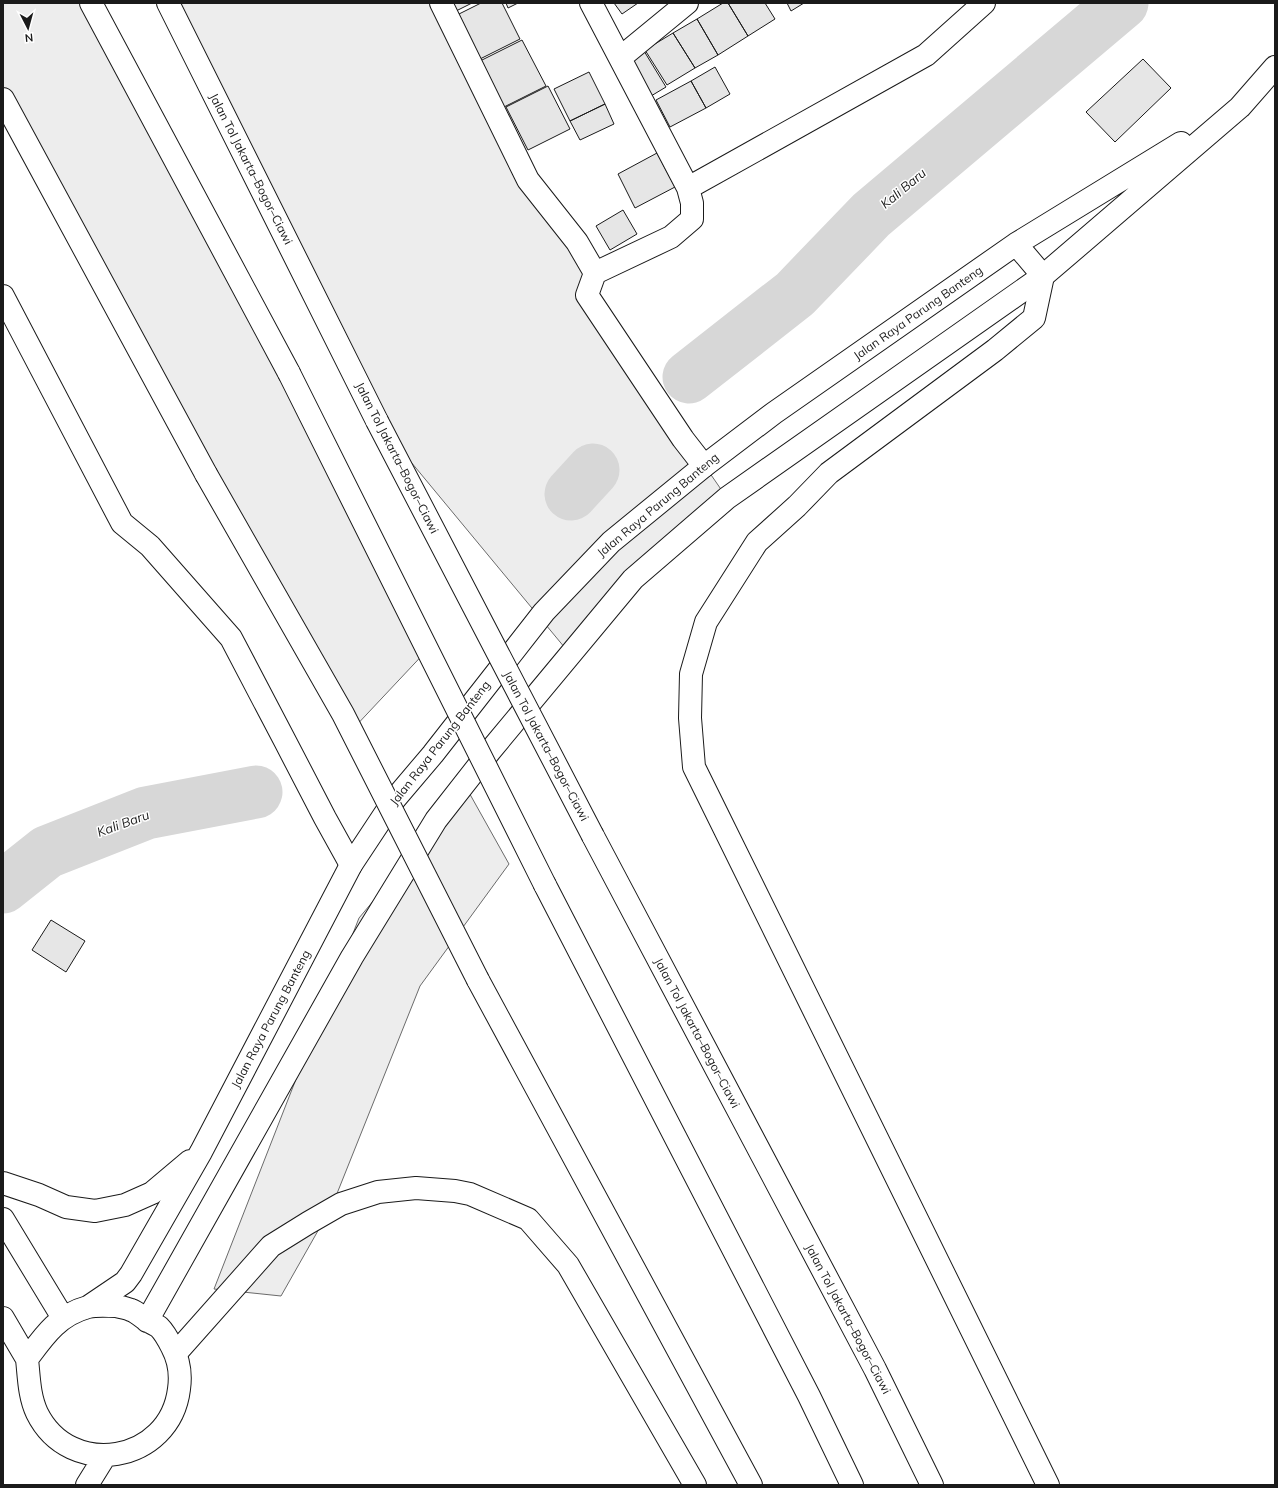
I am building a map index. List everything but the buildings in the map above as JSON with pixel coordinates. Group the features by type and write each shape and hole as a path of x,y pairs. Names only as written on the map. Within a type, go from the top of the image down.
{"main road":[{"path":"91,3 289,373 545,885 809,1396 852,1485"},
{"name":"Jalan Tol Jakarta–Bogor–Ciawi","path":"168,3 377,420 593,836 875,1369 932,1485"},
{"path":"441,3 528,180 577,242 595,273"},
{"path":"591,3 688,188 692,203 692,219 671,237 595,273 587,295 684,439 704,466"},
{"path":"620,58 688,3"},
{"path":"688,188 926,55 984,3"},
{"name":"Jalan Raya Parung Banteng","path":"148,1320 352,957 436,820 490,751 634,579 727,498 1043,276 1240,107 1275,67"},
{"path":"3,99 206,474 343,714 478,980 751,1485"},
{"name":"Jalan Raya Parung Banteng","path":"88,1307 125,1282 131,1274 201,1152 351,865 394,800 433,754 544,612 611,542 704,466 774,413 1016,244 1240,107"},
{"path":"1016,244 1043,276 1034,318 995,350 829,473 797,506 757,542 706,622 691,674 690,718 694,767 1048,1485"},
{"path":"3,296 122,523 150,546 231,638 351,865"},
{"path":"3,1183 39,1195 66,1207 96,1210 125,1206 152,1193 201,1152"},
{"path":"176,1353 271,1246 342,1204 378,1192 416,1188 455,1191 470,1194 528,1219 568,1264 695,1485"},
{"path":"3,1219 63,1318"},
{"path":"3,1318 27,1359 30,1393 37,1413 48,1431 65,1444 84,1453 105,1456 129,1452 151,1440 168,1422 178,1401 180,1377 176,1353 158,1327 132,1310 116,1306 88,1307 63,1318 47,1332 27,1359"},
{"path":"87,1485 105,1456"}],"shaded area":[{"path":"3,3 91,3 430,647 351,731 3,99"},
{"path":"168,3 441,3 528,180 577,242 587,295 727,498 570,654 377,421"},
{"path":"467,789 509,864 420,986 332,1206 281,1296 214,1289 359,918"}],"waterway":[{"name":"Kali Baru","path":"689,377 795,294 871,215 1122,3"},
{"name":"Kali Baru","path":"571,494 593,470"},
{"name":"Kali Baru","path":"3,887 47,852 146,813 256,792"}]}
